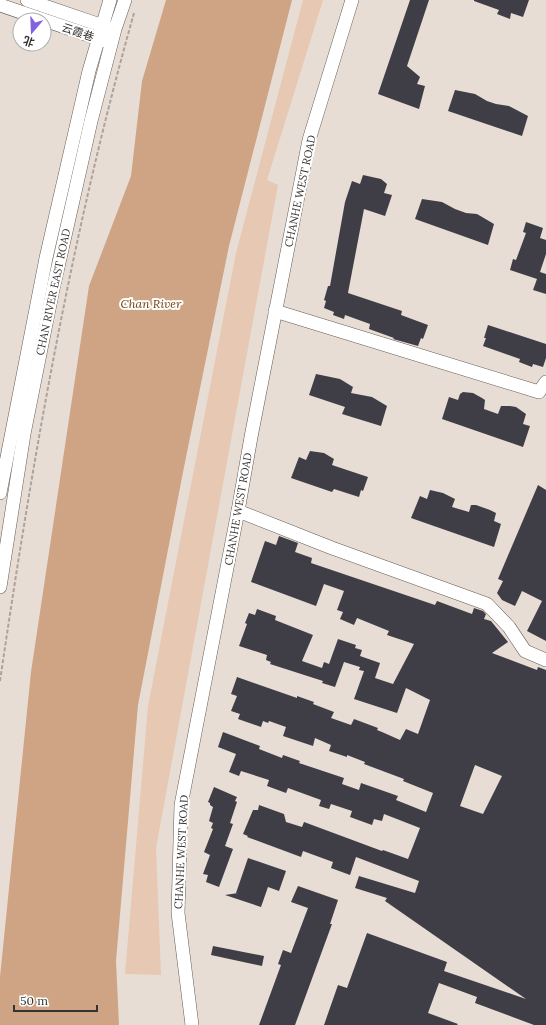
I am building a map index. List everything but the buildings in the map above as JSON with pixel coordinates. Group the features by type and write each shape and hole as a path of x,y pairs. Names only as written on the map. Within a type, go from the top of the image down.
{"street":[{"name":"云霞巷","path":"27,0 109,27"},
{"name":"CHAN RIVER EAST ROAD","path":"0,587 35,375 77,178 111,43 109,27 110,0"},
{"name":"CHAN RIVER EAST ROAD","path":"0,494 46,258 90,71 99,39 109,27 124,0"},
{"name":"CHANHE WEST ROAD","path":"192,1025 178,914 181,805 309,140 352,0"},
{"name":"云霞巷","path":"0,5 111,43"},
{"path":"275,311 539,392 546,382"},
{"path":"238,511 332,548 487,604 509,627 525,651 546,660"}],"path":[{"path":"0,681 25,512 53,356 102,132 136,7"}],"shaded area":[{"path":"303,0 323,0 267,180 278,185 156,848 161,975 125,974 148,706 236,253"}],"water":[{"name":"Chan River","path":"166,0 292,0 229,246 138,705 116,961 119,1025 0,1025 0,977 31,672 89,286 131,176 142,81"}]}
